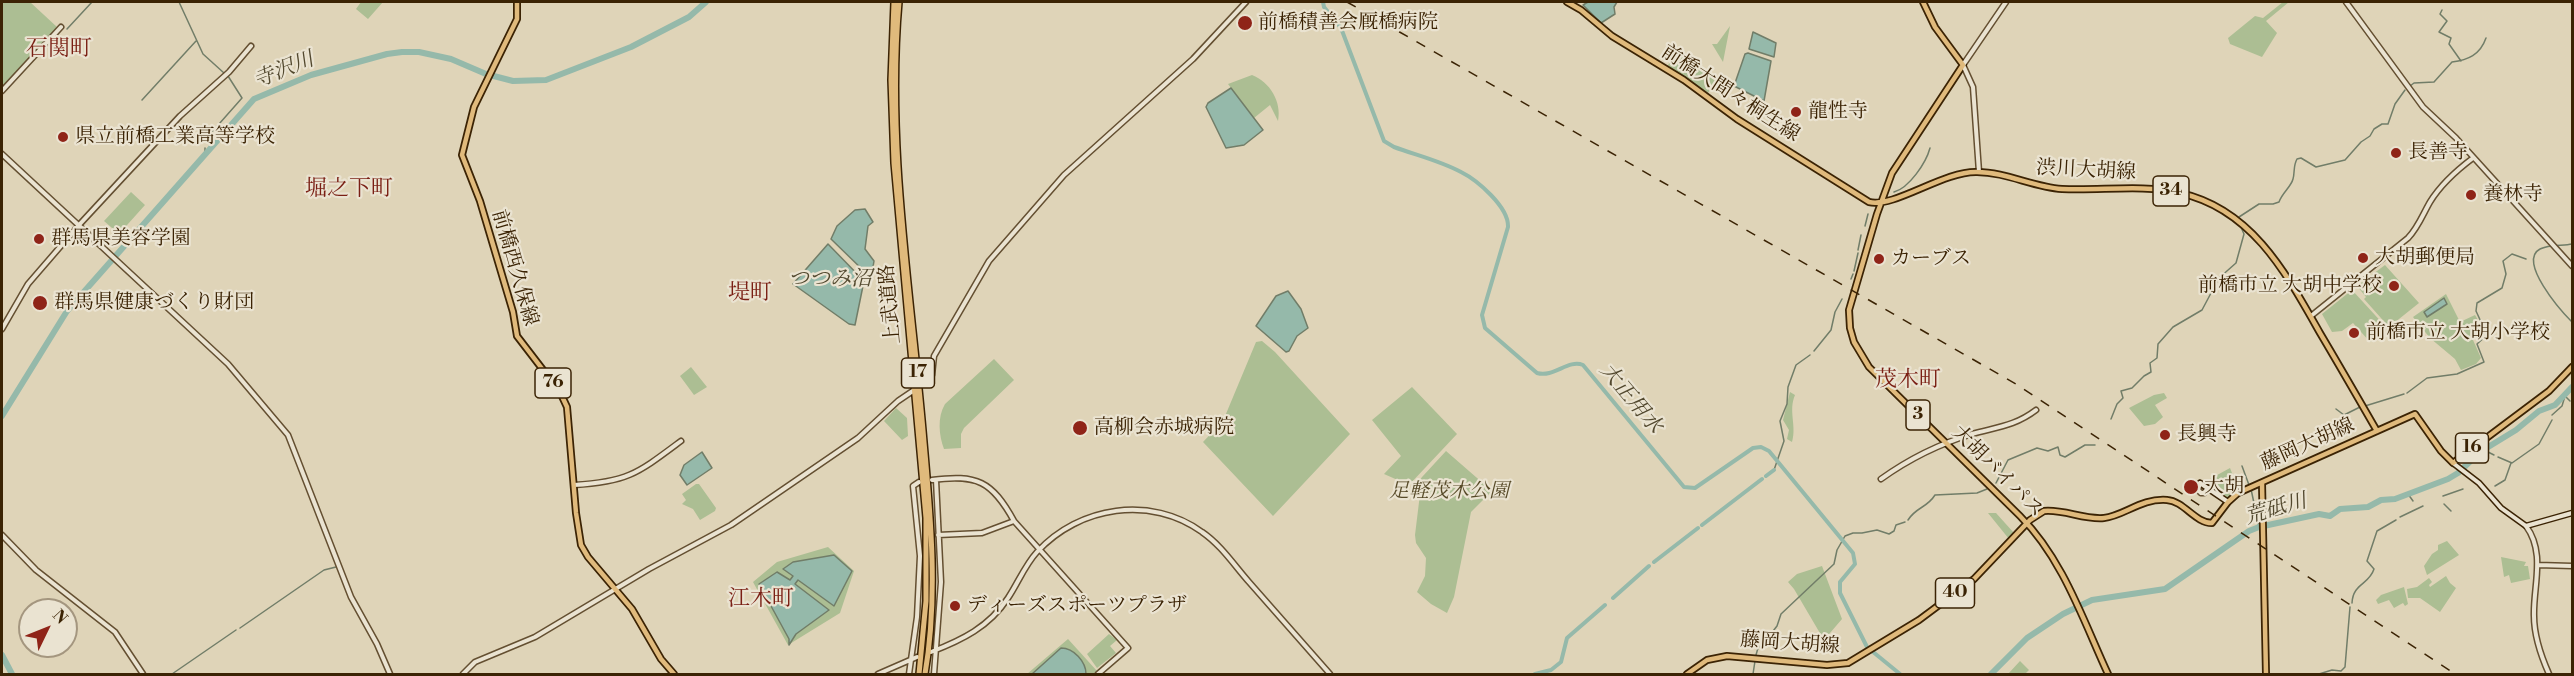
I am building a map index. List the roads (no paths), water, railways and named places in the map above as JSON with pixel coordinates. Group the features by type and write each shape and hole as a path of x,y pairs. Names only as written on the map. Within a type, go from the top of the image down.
{"highway":[{"name":"上武道路","path":"894,2 891,80 894,163 916,388 928,477 932,560 927,667 922,674"},
{"name":"上武道路","path":"899,2 896,71 898,161 923,478 927,560 922,674"}],"main road":[{"name":"前橋西久保線","path":"517,2 516,21 471,114 462,155 480,201 512,306 517,336 560,392 567,407 578,534 581,545 588,557 641,621 661,659 674,675"},
{"name":"前橋大間々桐生線","path":"1567,2 1581,10 1612,36 1684,80 1737,119 1772,139 1850,192 1865,201 1880,203"},
{"path":"1880,203 1892,173 1964,65 1935,27 1923,2"},
{"name":"渋川大胡線","path":"1880,203 1944,179 1979,172 2059,189 2171,191 2214,204 2232,215 2266,247 2311,316 2377,431"},
{"name":"大胡バイパス","path":"1880,203 1851,301 1849,316 1851,334 1861,355 1869,367 2027,523 2053,559 2108,675"},
{"name":"16","path":"2377,431 2416,414 2440,451 2454,464 2550,391 2572,367"},
{"name":"藤岡大胡線","path":"1687,675 1703,662 1720,656 1833,666 1848,663 1918,620 1974,579 2027,523 2044,511 2103,518 2135,505 2166,500 2176,503 2210,524 2214,522 2228,502 2250,487 2377,431"},
{"path":"2262,483 2266,675"}],"street":[{"path":"463,675 475,662 535,637 648,569 731,525 858,438 931,378 934,356 984,267 1064,175 1193,59 1246,2"},
{"path":"1979,172 1974,94 1964,65 2006,2"},
{"path":"2346,2 2423,107 2572,266"},
{"path":"2,91 61,27"},
{"path":"2,329 28,284 79,225 180,116 229,72 251,46"},
{"path":"2,154 228,364 288,435 351,597 377,644 390,675"},
{"path":"2311,316 2408,238 2416,230 2429,204 2442,186 2473,158"},
{"path":"1881,479 1912,459 1947,443 2016,423 2036,410"},
{"path":"574,485 600,484 626,478 681,441"},
{"path":"2454,464 2482,486 2503,510 2526,526 2533,538 2538,565 2534,618 2539,650 2549,675"},
{"path":"934,675 934,651 941,582 934,480 964,477 985,484 1002,500 1014,521 1128,648 1098,675"},
{"path":"909,675 917,617 920,556 913,486 919,482"},
{"path":"2208,488 2201,494 2198,490 2200,483 2208,488 2228,502"},
{"path":"934,651 971,634 992,618 1007,600 1039,550 1074,523 1099,513 1134,509 1179,519 1202,532 1221,549 1330,675"},
{"path":"2526,526 2572,513"},
{"path":"938,535 982,532 1014,521"},
{"path":"2,535 36,570 115,632 143,675"},
{"path":"2538,565 2572,566"},
{"path":"878,675 917,657"}],"water":[{"path":"1588,2 1617,2 1614,7 1615,14 1601,23 1583,5"},
{"path":"1753,32 1776,43 1774,57 1749,49"},
{"path":"1745,54 1771,61 1764,101 1734,86"},
{"path":"1231,88 1263,130 1244,145 1226,148 1206,107 1208,103"},
{"path":"865,209 873,222 868,226 865,249 874,261 868,275 831,239 837,226 855,210"},
{"name":"つつみ沼","path":"828,244 864,281 855,325 849,324 793,284"},
{"path":"1288,291 1301,309 1308,328 1297,336 1289,351 1286,352 1256,326 1276,296"},
{"path":"2444,298 2447,304 2427,317 2424,312"},
{"path":"702,452 712,468 687,485 680,475 684,465"},
{"path":"834,555 852,571 834,606 798,580 795,584 829,610 796,634 789,645 789,639 759,584 777,572 790,580 793,576 783,569 793,562"},
{"path":"1061,648 1070,650 1078,656 1084,665 1086,674 1032,674"}],"waterway":[{"path":"67,29 92,2"},
{"path":"179,2 203,54 224,73"},
{"name":"寺沢川","path":"2,416 67,311 254,99 311,75 402,52 419,52 451,59 486,74 513,81 546,80 631,47 689,17 706,2"},
{"name":"大正用水","path":"1323,2 1324,7 1341,28 1384,141 1468,176 1491,195 1507,219 1508,227 1482,315 1485,328 1537,373 1549,373 1572,364 1583,365 1684,487 1695,488 1753,448 1761,447 1769,451 1853,553 1855,564 1840,582 1840,593 1867,647 1900,674"},
{"path":"2442,10 2440,14 2447,21 2439,32 2451,38 2449,44 2461,61"},
{"path":"2410,86 2414,83 2434,82 2452,62 2463,60 2477,53 2486,38"},
{"path":"142,100 196,41"},
{"path":"204,141 242,98 228,76"},
{"path":"2239,217 2259,204 2279,202 2292,182 2297,159 2301,158 2316,167 2345,160 2361,142 2370,136 2374,129 2382,124 2388,124 2395,104 2405,90"},
{"name":"寺沢川","path":"205,148 205,155"},
{"path":"1894,192 1905,186 1916,174 1930,148"},
{"path":"1865,226 1868,214"},
{"path":"2111,419 2117,404 2123,398 2121,391 2132,388 2151,372 2150,363 2157,358 2158,344 2173,327 2202,310 2219,278 2236,263 2244,234 2240,225"},
{"path":"1858,250 1861,235"},
{"path":"2572,244 2548,246 2540,249 2534,255 2534,264 2543,286 2572,322"},
{"path":"1854,271 1858,253"},
{"path":"2407,393 2427,378 2457,374 2484,362 2477,344 2487,335 2476,311 2477,303 2502,288 2506,274 2503,261 2512,254 2526,259"},
{"path":"1851,279 1853,274"},
{"path":"1814,351 1831,330 1835,312 1842,299"},
{"path":"1774,470 1784,441 1780,421 1787,404 1788,387 1796,365 1810,355"},
{"name":"荒砥川","path":"1991,674 2027,638 2063,614 2092,600 2165,589 2249,531 2319,514 2330,516 2340,509 2368,507 2381,500 2395,499 2448,479 2458,473 2480,452 2516,430 2539,411 2555,405 2572,387"},
{"path":"2365,406 2404,394"},
{"path":"2552,415 2562,406 2565,396 2570,401"},
{"path":"2336,409 2344,415 2360,407"},
{"path":"2498,457 2512,463 2539,444 2552,420"},
{"path":"1996,483 2008,460 2037,448 2048,451 2058,447 2060,455 2065,457 2085,445 2095,445"},
{"path":"2484,450 2494,455"},
{"path":"2495,486 2505,480 2511,463"},
{"path":"2242,466 2249,485"},
{"path":"1766,476 1774,470"},
{"path":"1702,525 1762,479"},
{"path":"1908,520 1935,495 1977,493 1987,489"},
{"path":"2251,489 2259,527"},
{"path":"2443,496 2463,489"},
{"name":"荒砥川","path":"2408,494 2413,501"},
{"path":"2444,504 2451,511"},
{"path":"2400,517 2423,506"},
{"path":"2352,603 2355,592 2369,578 2374,569 2367,561 2377,531 2396,520"},
{"path":"1756,655 1758,648 1777,626 1781,614 1834,564 1837,550 1845,536 1877,530 1889,534 1894,531 1896,525 1905,522"},
{"path":"1654,562 1698,528"},
{"path":"1613,598 1649,566"},
{"path":"240,628 324,570 336,567"},
{"path":"1535,674 1551,670 1561,662 1567,638 1605,605"},
{"path":"2319,674 2332,670 2341,671 2345,667 2350,607"},
{"path":"172,674 236,630"},
{"name":"寺沢川","path":"2,655 12,674"},
{"path":"1753,674 1755,661"}],"railway":[{"path":"1347,2 2016,384 2455,674"}],"place":[{"name":"前橋積善会厩橋病院","path":"1245,23"},
{"name":"龍性寺","path":"1796,112"},
{"name":"県立前橋工業高等学校","path":"63,137"},
{"name":"長善寺","path":"2396,153"},
{"name":"養林寺","path":"2471,195"},
{"name":"群馬県美容学園","path":"39,239"},
{"name":"大胡郵便局","path":"2363,258"},
{"name":"カーブス","path":"1879,259"},
{"name":"前橋市立 大胡中学校","path":"2394,286"},
{"name":"群馬県健康づくり財団","path":"40,303"},
{"name":"前橋市立 大胡小学校","path":"2354,333"},
{"name":"高柳会赤城病院","path":"1080,428"},
{"name":"長興寺","path":"2165,435"},
{"name":"大胡","path":"2191,487"},
{"name":"ディーズスポーツプラザ","path":"955,606"}],"district":[{"name":"石関町","path":"59,50"},
{"name":"堀之下町","path":"349,190"},
{"name":"堤町","path":"750,294"},
{"name":"茂木町","path":"1908,381"},
{"name":"江木町","path":"761,600"}],"park label":[{"name":"足軽茂木公園","path":"1449,492"}]}
